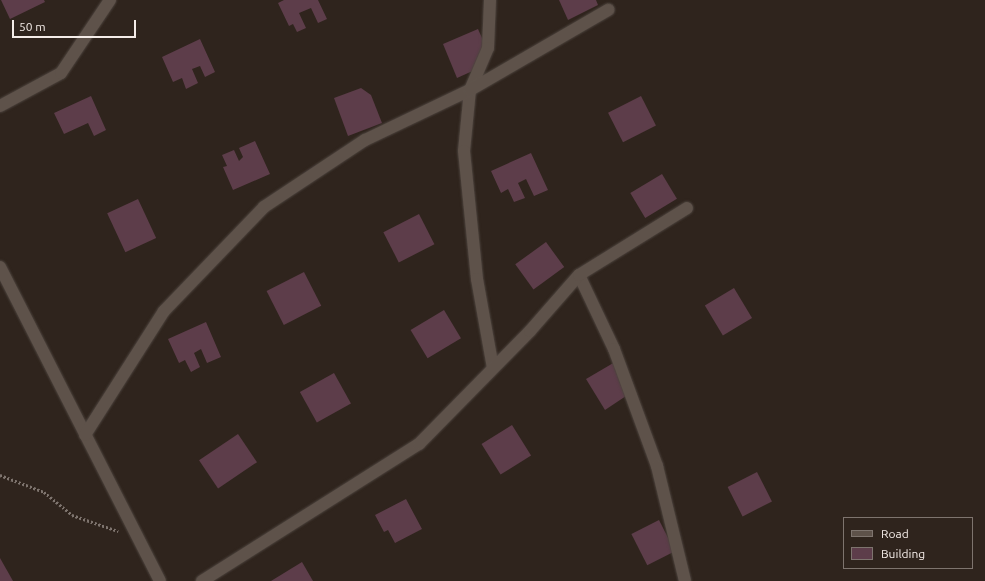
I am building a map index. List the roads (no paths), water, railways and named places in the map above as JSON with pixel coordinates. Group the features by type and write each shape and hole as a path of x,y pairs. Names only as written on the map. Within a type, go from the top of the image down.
{"street":[{"path":"0,106 61,73 110,0"},
{"path":"490,0 488,48 470,90 464,151 477,280 493,368"},
{"path":"85,436 164,311 264,207 366,140 470,90 608,10"},
{"path":"202,581 418,444 493,368 579,275 687,208"},
{"path":"0,266 85,436 160,581"},
{"path":"579,275 614,348 657,466 685,581"}]}
